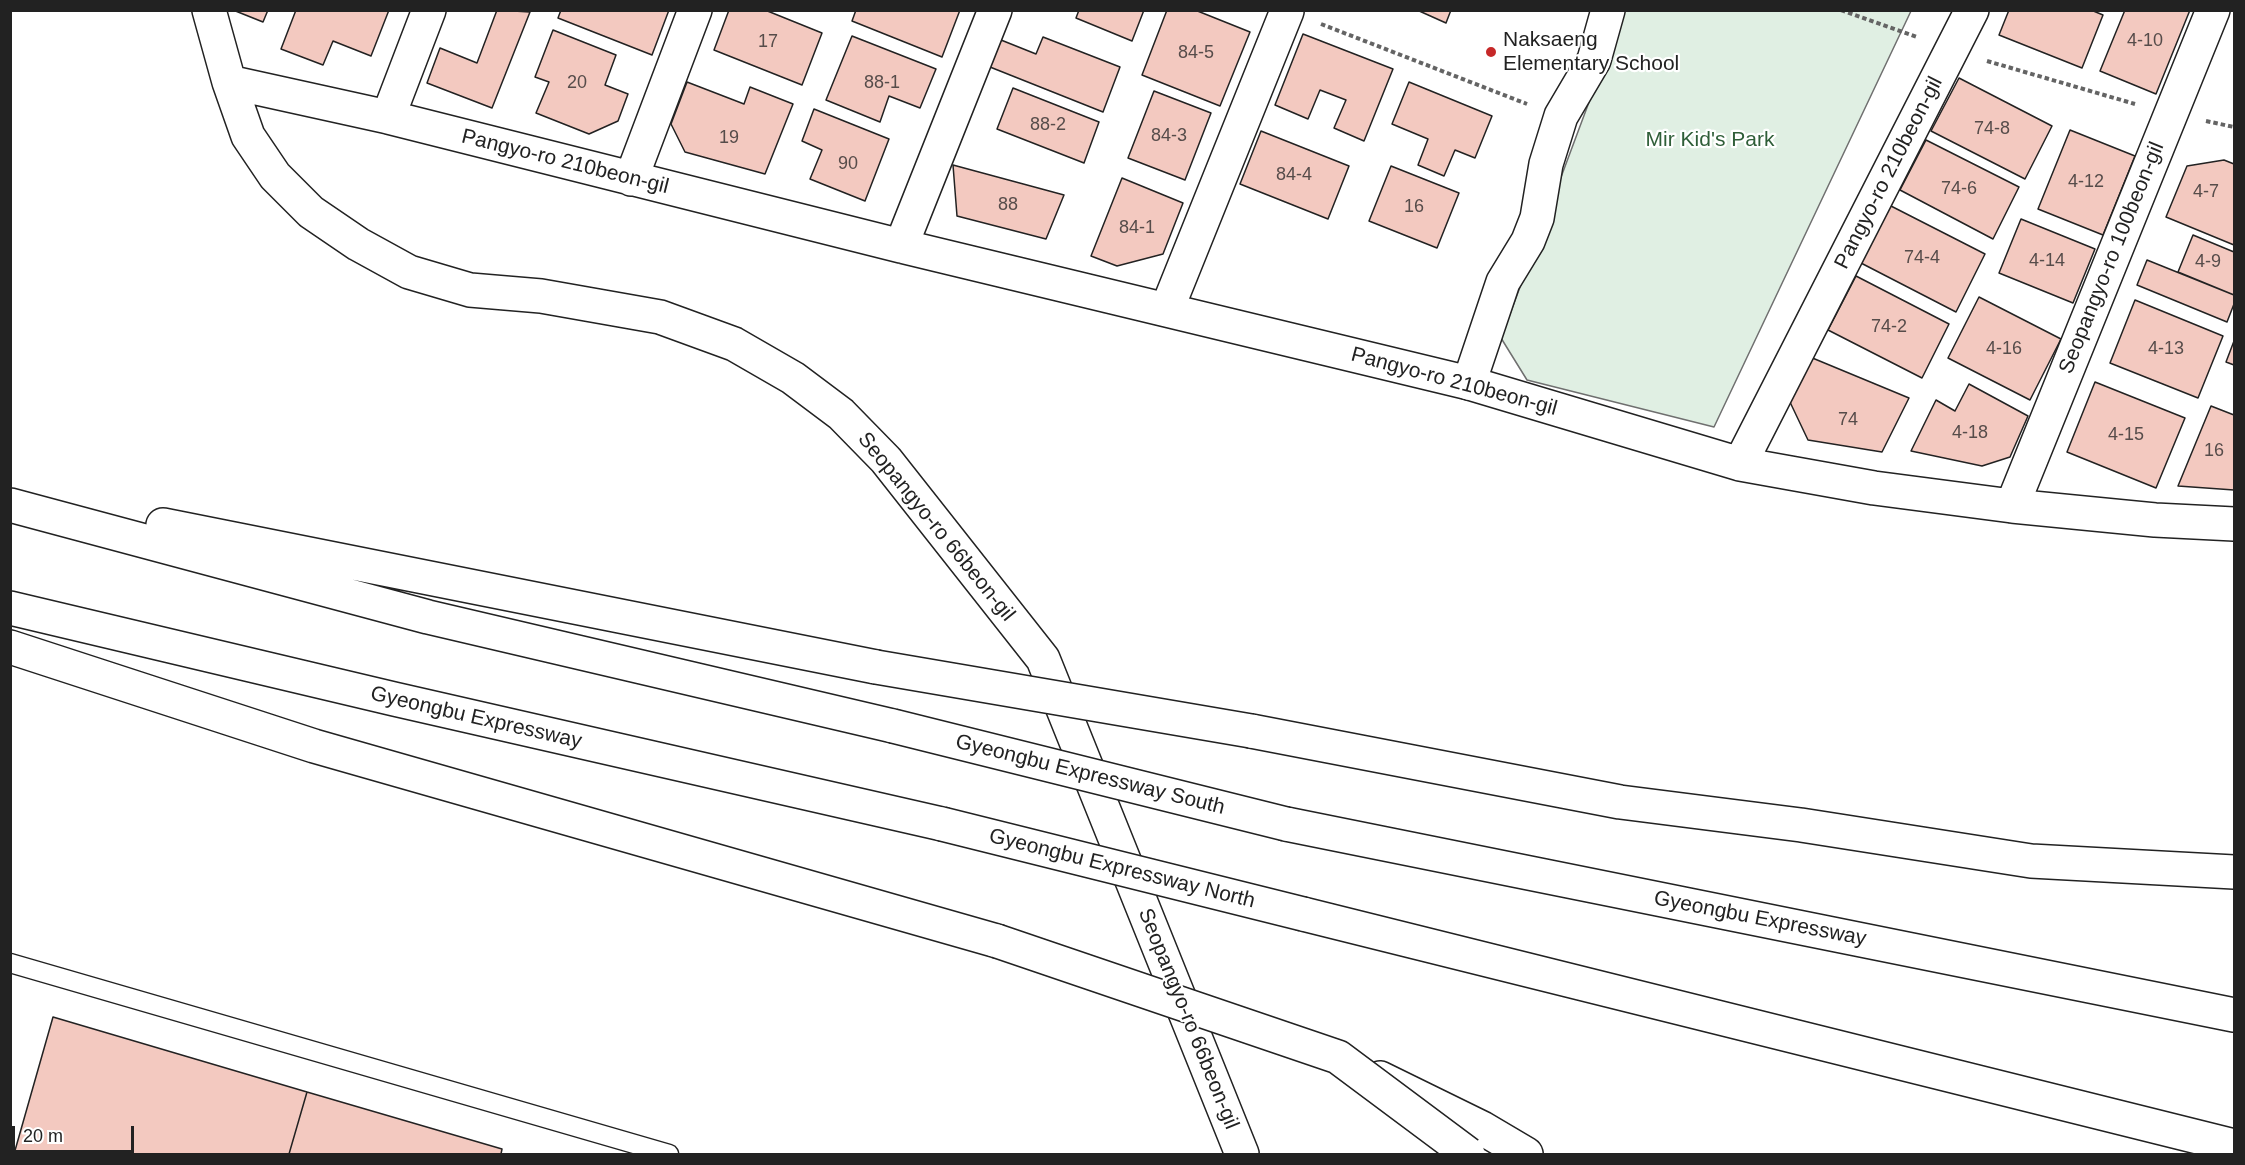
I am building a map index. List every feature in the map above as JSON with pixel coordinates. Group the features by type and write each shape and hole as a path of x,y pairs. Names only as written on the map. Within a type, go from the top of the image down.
{"main road":[{"name":"Seopangyo-ro 66beon-gil","path":"209,10 229,82 248,136 274,176 311,212 358,244 409,273 470,290 541,296 660,317 734,344 793,378 841,414 886,460 1043,659 1242,1155"},
{"path":"388,117 429,10"},
{"path":"631,179 695,10"},
{"path":"901,246 995,10"},
{"path":"1469,383 1503,282 1528,241 1537,218 1543,193 1546,164 1561,116 1594,60 1608,10"},
{"name":"Pangyo-ro 210beon-gil","path":"1740,464 1972,10"},
{"name":"Seopangyo-ro 100beon-gil","path":"2012,506 2213,10"},
{"path":"1167,309 1286,11"},
{"name":"Pangyo-ro 210beon-gil","path":"229,82 388,117 901,246 1469,383 1740,464 1874,488 2012,506 2155,520 2235,524"},
{"path":"10,495 876,667 1251,731 1620,802 1801,825 2031,861 2235,872"},
{"name":"Gyeongbu Expressway South","path":"10,505 428,617 893,726 1286,824"},
{"name":"Gyeongbu Expressway","path":"10,608 394,699 942,824"},
{"path":"10,647 314,747 997,941 1338,1057 1482,1128 1526,1155"},
{"name":"Gyeongbu Expressway North","path":"942,824 2235,1146"},
{"name":"Gyeongbu Expressway","path":"1286,824 2235,1015"},
{"path":"1338,1057 1468,1155"}],"lane":[{"path":"10,963 669,1155"}],"path":[{"path":"1841,10 1952,50 2170,114 2235,127"},
{"path":"1286,11 1561,116"}],"green space":[{"name":"Mir Kid's Park","path":"1623,11 1911,11 1714,427 1527,380 1501,338"}],"building":[{"path":"233,10 268,10 263,22"},
{"path":"296,10 389,10 371,56 333,41 323,65 281,49"},
{"path":"497,10 530,12 492,108 427,83 440,48 477,63"},
{"path":"561,10 669,10 652,55 558,18"},
{"path":"729,10 765,10 822,33 802,85 714,50"},
{"path":"856,10 960,10 942,57 852,21"},
{"path":"1079,10 1144,10 1132,41 1076,18"},
{"path":"1167,10 1195,10 1250,32 1220,106 1142,75"},
{"path":"1417,10 1451,10 1446,23"},
{"path":"2009,10 2091,10 2103,15 2082,68 1999,35"},
{"path":"2125,10 2190,10 2156,94 2100,71"},
{"path":"553,30 616,55 605,85 628,94 618,121 589,134 536,113 549,82 535,77"},
{"path":"1303,34 1393,69 1364,141 1334,128 1346,100 1320,90 1308,119 1275,105"},
{"path":"852,36 936,69 920,108 889,96 880,122 826,100"},
{"path":"1043,37 1120,67 1103,112 990,67 1001,40 1036,54"},
{"path":"1959,78 2052,126 2025,179 1931,131"},
{"path":"687,82 744,104 750,87 793,104 765,174 685,152 671,124"},
{"path":"1409,82 1492,116 1475,158 1455,150 1444,176 1418,165 1428,139 1392,124"},
{"path":"1013,88 1099,122 1084,163 997,129"},
{"path":"1154,91 1211,113 1185,180 1128,158"},
{"path":"814,109 889,139 865,201 810,179 822,150 802,141"},
{"path":"2070,130 2135,156 2103,235 2038,209"},
{"path":"1261,131 1349,166 1328,219 1240,184"},
{"path":"1926,140 2019,187 1993,239 1900,190"},
{"path":"2224,160 2234,164 2234,245 2166,217 2187,166"},
{"path":"953,165 1064,195 1046,239 957,216"},
{"path":"1391,166 1459,193 1437,248 1369,221"},
{"path":"1122,178 1183,203 1163,254 1117,266 1091,256"},
{"path":"1889,205 1985,254 1956,312 1859,262"},
{"path":"2021,219 2095,249 2073,303 1999,273"},
{"path":"2193,235 2234,252 2234,295 2178,272"},
{"path":"2147,260 2234,295 2234,304 2227,322 2137,285"},
{"path":"1856,276 1949,324 1922,378 1828,330"},
{"path":"1979,297 2061,339 2030,400 1948,358"},
{"path":"2135,300 2223,336 2198,398 2110,363"},
{"path":"2234,341 2234,365 2226,362"},
{"path":"1810,357 1909,398 1882,452 1808,440 1789,400"},
{"path":"2095,382 2185,418 2156,488 2067,452"},
{"path":"1969,384 2028,416 2010,457 1982,466 1911,451 1936,400 1955,411"},
{"path":"2211,406 2234,415 2234,490 2178,486"},
{"path":"53,1017 307,1092 289,1154 14,1154"},
{"path":"307,1092 502,1149 501,1154 289,1154"}],"place":[{"name":"Naksaeng Elementary School","path":"1491,52"}]}
